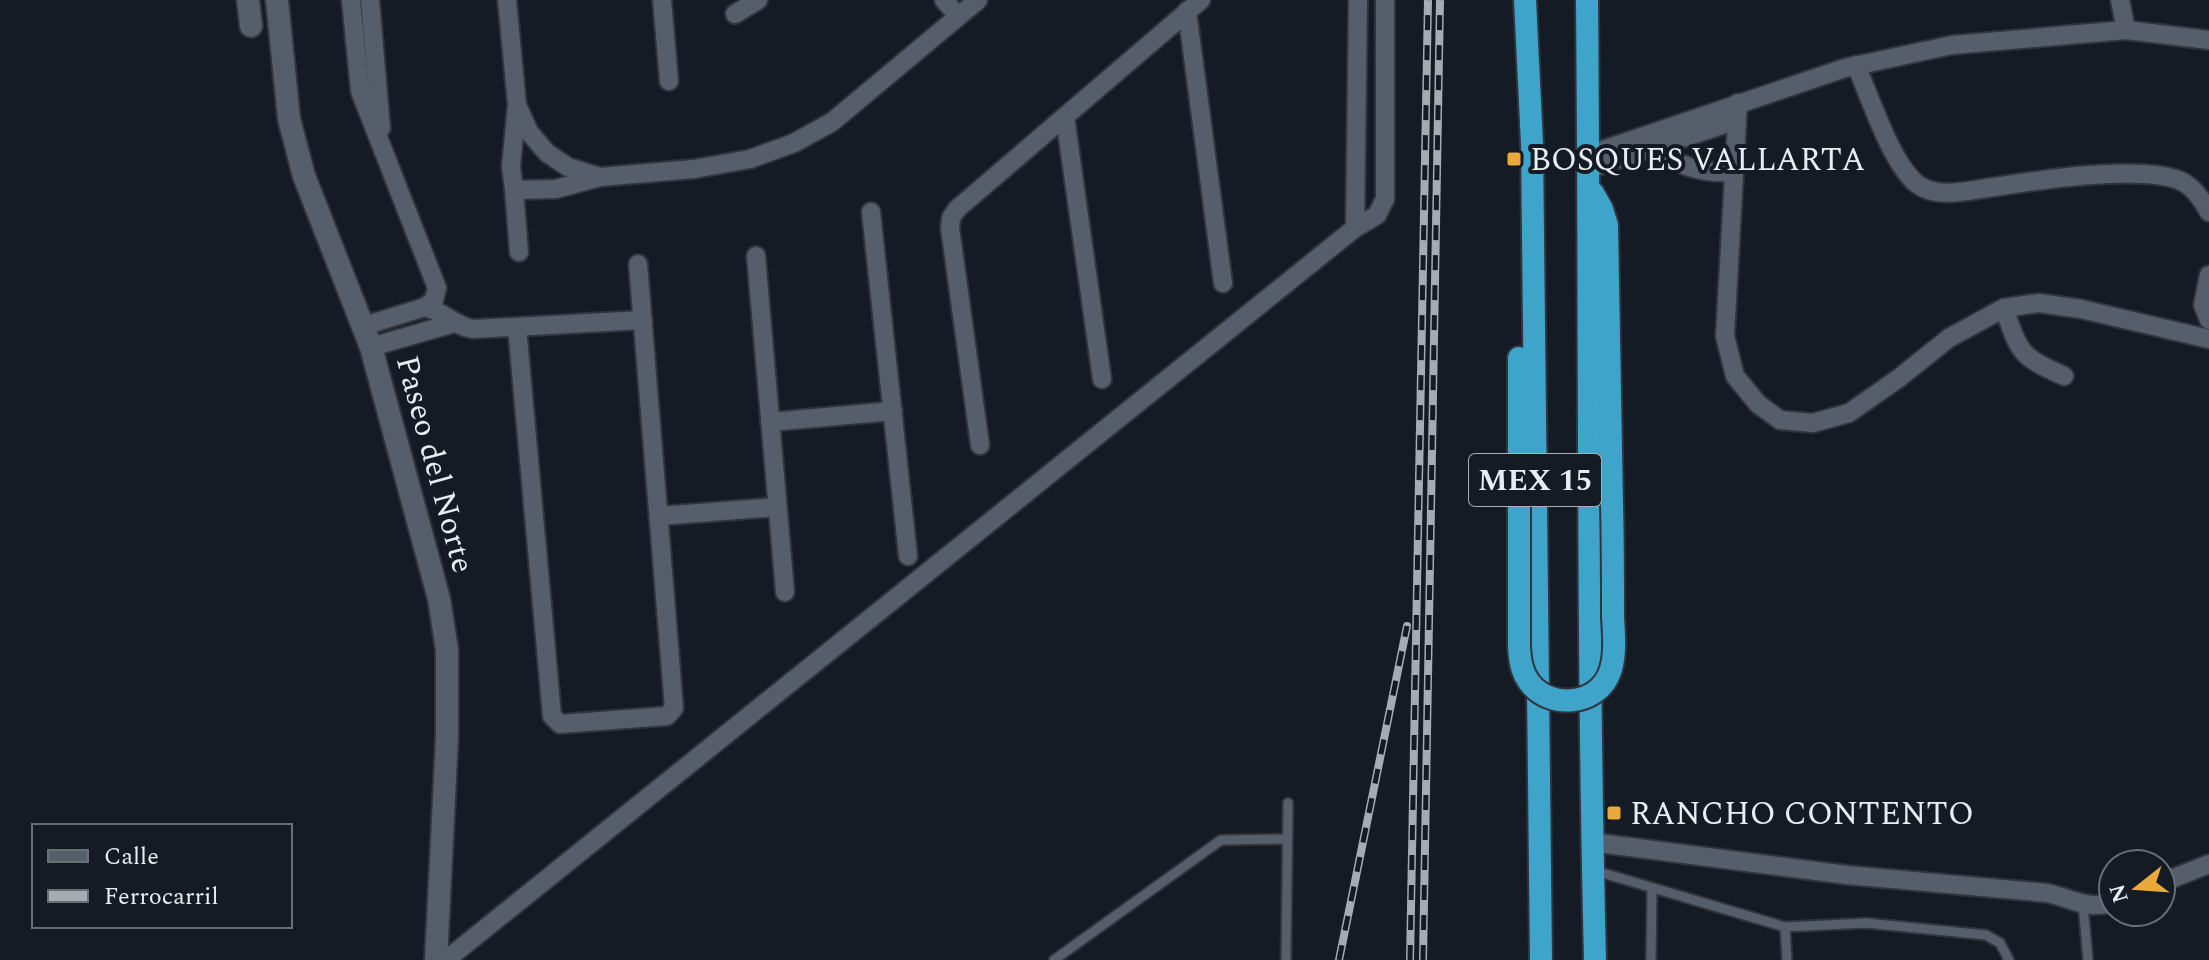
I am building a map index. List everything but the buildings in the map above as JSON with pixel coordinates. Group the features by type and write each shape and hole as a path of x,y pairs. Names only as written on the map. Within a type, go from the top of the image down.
{"highway":[{"name":"MEX 15","path":"1524,0 1532,198 1541,960"},
{"name":"MEX 15","path":"1587,0 1588,574 1595,960"},
{"path":"1532,198 1522,236 1518,269 1519,647 1522,669 1536,690 1564,702 1584,698 1599,689 1610,672 1614,644 1607,225 1589,171"}],"street":[{"path":"248,0 251,26"},
{"name":"Paseo del Norte","path":"277,0 289,119 304,176 368,337 439,599 447,650 444,836 436,960"},
{"path":"351,0 357,78 364,103 437,288 434,300 425,307 368,337"},
{"path":"370,0 382,143"},
{"path":"507,0 517,105 511,166 519,252"},
{"path":"662,0 669,81"},
{"path":"735,14 758,0"},
{"path":"944,0 958,16"},
{"path":"514,190 556,189 600,177 694,169 750,159 794,143 832,122 978,0"},
{"path":"1355,228 1358,0"},
{"path":"446,960 1355,228 1377,215 1385,199 1385,0"},
{"path":"2120,0 2126,30"},
{"path":"980,445 951,218 957,209 1194,5"},
{"path":"1194,5 1223,283"},
{"path":"1589,171 1856,65 1952,45 2126,30 2209,40"},
{"path":"1856,65 1898,163 1918,185 1948,194 2038,180 2143,173 2183,181 2201,197 2209,212"},
{"path":"517,105 529,132 547,153 568,167 600,177"},
{"path":"1589,171 1620,144 1737,111"},
{"path":"1737,111 1725,336 1735,376 1758,404 1780,420 1813,423 1849,413 1949,338 2004,308 2039,303 2081,309 2209,339"},
{"path":"1065,117 1102,379"},
{"path":"1588,120 1620,144"},
{"path":"1653,148 1684,166 1721,173 1733,172"},
{"path":"871,212 908,556"},
{"path":"756,256 785,592"},
{"path":"517,327 552,716 560,724 667,716 674,708 638,264"},
{"path":"2170,331 2206,312 2209,275"},
{"path":"425,307 454,323 473,329 643,320"},
{"path":"2004,308 2022,353 2031,361 2064,376"},
{"path":"368,337 454,323"},
{"path":"770,422 893,411"},
{"path":"659,516 777,507"},
{"path":"1591,842 1847,875 2047,893 2097,907"},
{"path":"2177,877 2209,864"}],"lane":[{"path":"1286,960 1288,803"},
{"path":"1054,960 1221,840 1288,839"},
{"path":"1593,870 1785,927 1866,923 1986,935 2000,943 2009,960"},
{"path":"1651,960 1652,889"},
{"path":"2083,905 2088,960"},
{"path":"1785,927 1787,960"}],"railway":[{"path":"1410,960 1428,0"},
{"path":"1423,960 1440,0"},
{"path":"1339,960 1407,626"}],"place":[{"name":"BOSQUES VALLARTA","path":"1514,159"},
{"name":"RANCHO CONTENTO","path":"1614,813"}]}
